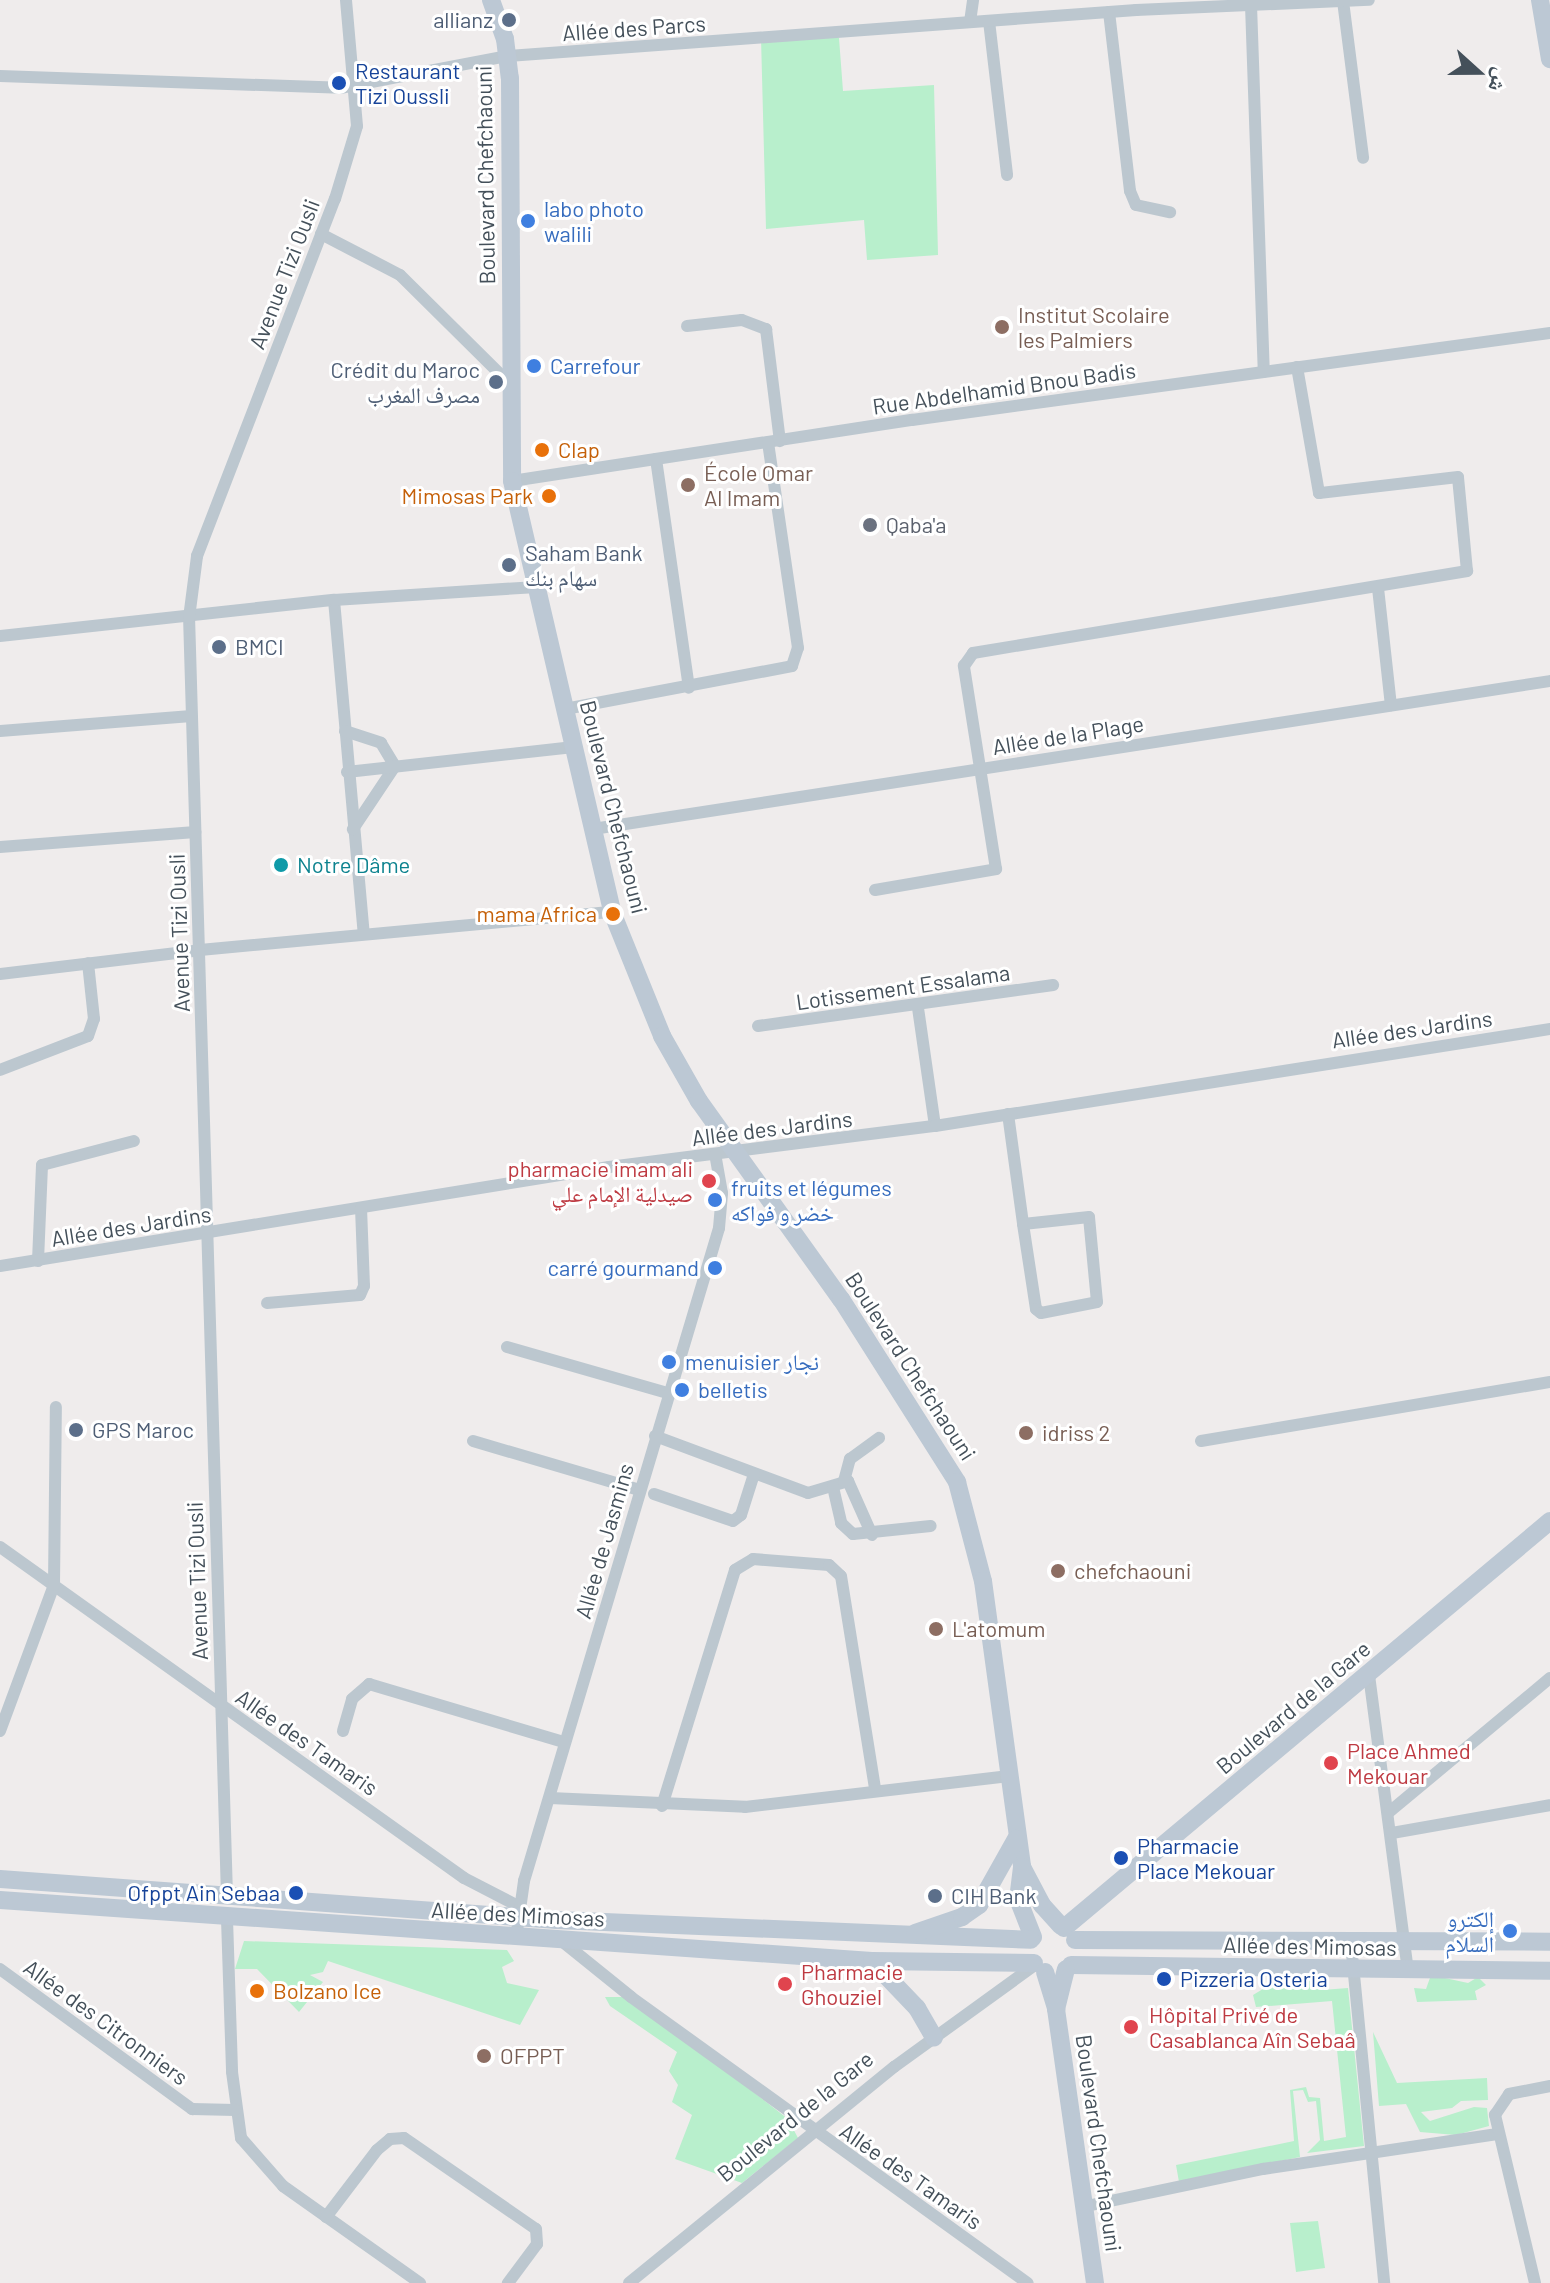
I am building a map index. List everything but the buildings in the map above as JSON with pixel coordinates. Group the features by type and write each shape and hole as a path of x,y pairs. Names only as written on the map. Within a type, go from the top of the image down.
{"main road":[{"name":"Boulevard Chefchaouni","path":"491,0 508,56 513,137 508,382 512,481 533,587 612,912 662,1036 735,1154 841,1299 957,1482 983,1581 1022,1867 1018,1899 1032,1938 1038,1967 1056,2009 1095,2283"},
{"path":"1540,0 1550,59"},
{"name":"Boulevard de la Gare","path":"1067,1931 1550,1521"},
{"path":"904,1937 959,1918 979,1905 1002,1871 1017,1836"},
{"name":"Boulevard Chefchaouni","path":"1022,1867 1042,1905 1067,1931 1068,1967 1056,2009"},
{"name":"Allée des Mimosas","path":"0,1879 227,1896 518,1911 557,1920 904,1937 1032,1938"},
{"name":"Allée des Mimosas","path":"0,1900 227,1919 872,1961 1038,1967 1550,1971"},
{"path":"1032,1938 1044,1927 1067,1931"},
{"name":"Allée des Mimosas","path":"1067,1931 1351,1944 1550,1942"},
{"path":"872,1961 910,2001 934,2037"}],"street":[{"name":"Avenue Tizi Ousli","path":"227,1896 189,618 197,556 321,234 357,126 357,87 346,0"},
{"path":"970,22 973,0"},
{"name":"Allée des Parcs","path":"0,76 357,87 508,56 1109,12 1369,0"},
{"path":"1343,1 1363,158"},
{"path":"1251,5 1264,372"},
{"path":"1109,12 1130,191 1136,205 1170,212"},
{"path":"989,21 1007,175"},
{"path":"321,234 400,275 508,382"},
{"path":"565,709 781,672 795,662 798,648 774,442 766,329 742,320 687,326"},
{"name":"Rue Abdelhamid Bnou Badis","path":"512,481 1550,333"},
{"path":"875,890 996,869 964,666 973,653 1467,571 1458,477 1319,493 1297,367"},
{"path":"656,459 689,688"},
{"path":"0,636 334,600 533,587"},
{"path":"1378,588 1391,705"},
{"path":"334,600 347,772 364,933"},
{"name":"Allée de la Plage","path":"593,829 1550,681"},
{"path":"0,731 191,716"},
{"path":"345,731 381,743 395,766"},
{"path":"347,772 574,747"},
{"path":"353,829 395,766"},
{"path":"0,847 195,832"},
{"path":"0,974 364,933 612,912"},
{"path":"0,1070 60,1051 88,1036 94,1019 88,963"},
{"name":"Lotissement Essalama","path":"758,1026 918,1008 1053,985"},
{"path":"918,1008 935,1126"},
{"name":"Allée des Jardins","path":"0,1266 609,1167 735,1154 935,1126 1550,1029"},
{"path":"1008,1114 1023,1224 1038,1312 1097,1302 1089,1217 1023,1224"},
{"path":"38,1261 42,1165 134,1141"},
{"name":"Allée de Jasmins","path":"516,1938 518,1911 564,1742 719,1228 722,1193 715,1155"},
{"path":"267,1303 360,1295 364,1286 361,1208"},
{"path":"507,1347 667,1393"},
{"path":"1201,1441 1550,1382"},
{"path":"0,1731 54,1585 56,1407"},
{"path":"655,1436 808,1493 838,1484 854,1486 872,1535"},
{"path":"879,1438 850,1459 838,1484 844,1528 872,1535 931,1526"},
{"path":"473,1441 640,1490"},
{"path":"654,1494 733,1521 741,1515 754,1474"},
{"name":"Allée des Tamaris","path":"0,1547 464,1878 518,1911"},
{"path":"662,1806 735,1570 753,1559 829,1565 841,1576 875,1788"},
{"path":"1369,1675 1408,1971"},
{"path":"1388,1813 1550,1678"},
{"path":"343,1731 352,1699 369,1684 564,1742"},
{"path":"550,1798 662,1806 754,1807 875,1788 1009,1776"},
{"path":"1392,1833 1550,1805"},
{"path":"227,1919 235,2110 241,2138 283,2186 420,2283"},
{"path":"557,1920 558,1941"},
{"name":"Allée des Tamaris","path":"558,1941 816,2133 1028,2283"},
{"path":"1351,1944 1384,2283"},
{"name":"Boulevard de la Gare","path":"629,2283 934,2037 1038,1967"},
{"name":"Allée des Citronniers","path":"0,1969 192,2109 235,2110"},
{"path":"1535,2283 1497,2134 1495,2115 1502,2099 1516,2091 1550,2086"},
{"path":"1082,2207 1243,2172 1497,2134"},
{"path":"326,2217 377,2150 390,2139 404,2138 536,2229 537,2244 508,2283"}],"green space":[{"path":"761,38 839,38 843,91 934,85 938,255 867,260 864,220 766,229"},
{"path":"244,1941 507,1950 514,1961 502,1967 507,1983 539,1990 520,2025 328,1961 323,1972 310,1975 323,1982 299,2012 257,1969 235,1969"},
{"path":"1431,1975 1468,1983 1478,1977 1486,1985 1475,1991 1477,2000 1417,2002 1414,1988 1426,1989"},
{"path":"1309,1976 1318,1979 1322,1990 1348,1988 1364,2146 1307,2153 1320,2140 1316,2101 1308,2102 1303,2090 1293,2091 1300,2157 1179,2182 1176,2165 1294,2141 1290,2090 1306,2087 1309,2097 1320,2098 1324,2141 1346,2137 1332,2001 1256,2007 1253,1995 1276,1981 1291,1984"},
{"path":"605,1997 631,1997 788,2119 798,2138 742,2183 675,2159 692,2115 672,2102 678,2085 669,2071 677,2052 610,2006"},
{"path":"1373,2032 1397,2083 1487,2078 1488,2100 1461,2101 1452,2108 1421,2112 1430,2121 1474,2107 1487,2108 1489,2126 1456,2135 1420,2132 1406,2104 1379,2106"},
{"path":"1318,2221 1325,2268 1296,2272 1290,2223"}],"place":[{"name":"allianz","path":"509,20"},
{"name":"Restaurant Tizi Oussli","path":"339,83"},
{"name":"labo photo walili","path":"528,221"},
{"name":"Institut Scolaire les Palmiers","path":"1002,327"},
{"name":"Carrefour","path":"534,366"},
{"name":"Crédit du Maroc مصرف المغرب","path":"496,382"},
{"name":"Clap","path":"542,450"},
{"name":"École Omar Al Imam","path":"688,485"},
{"name":"Mimosas Park","path":"549,496"},
{"name":"Qaba'a","path":"870,525"},
{"name":"Saham Bank سهام بنك","path":"509,565"},
{"name":"BMCI","path":"219,647"},
{"name":"Notre Dâme","path":"281,865"},
{"name":"mama Africa","path":"613,914"},
{"name":"pharmacie imam ali صيدلية الإمام علي","path":"709,1181"},
{"name":"fruits et légumes خضر و فواكه","path":"715,1200"},
{"name":"carré gourmand","path":"715,1268"},
{"name":"menuisier نجار","path":"669,1362"},
{"name":"belletis","path":"682,1390"},
{"name":"GPS Maroc","path":"76,1430"},
{"name":"idriss 2","path":"1026,1433"},
{"name":"chefchaouni","path":"1058,1571"},
{"name":"L'atomum","path":"936,1629"},
{"name":"Place Ahmed Mekouar","path":"1331,1763"},
{"name":"Pharmacie Place Mekouar","path":"1121,1858"},
{"name":"Ofppt Ain Sebaa","path":"296,1893"},
{"name":"CIH Bank","path":"935,1896"},
{"name":"إلكترو السلام","path":"1510,1931"},
{"name":"Pizzeria Osteria","path":"1164,1979"},
{"name":"Pharmacie Ghouziel","path":"785,1984"},
{"name":"Bolzano Ice","path":"257,1991"},
{"name":"Hôpital Privé de Casablanca Aîn Sebaâ","path":"1131,2027"},
{"name":"OFPPT","path":"484,2056"}]}
